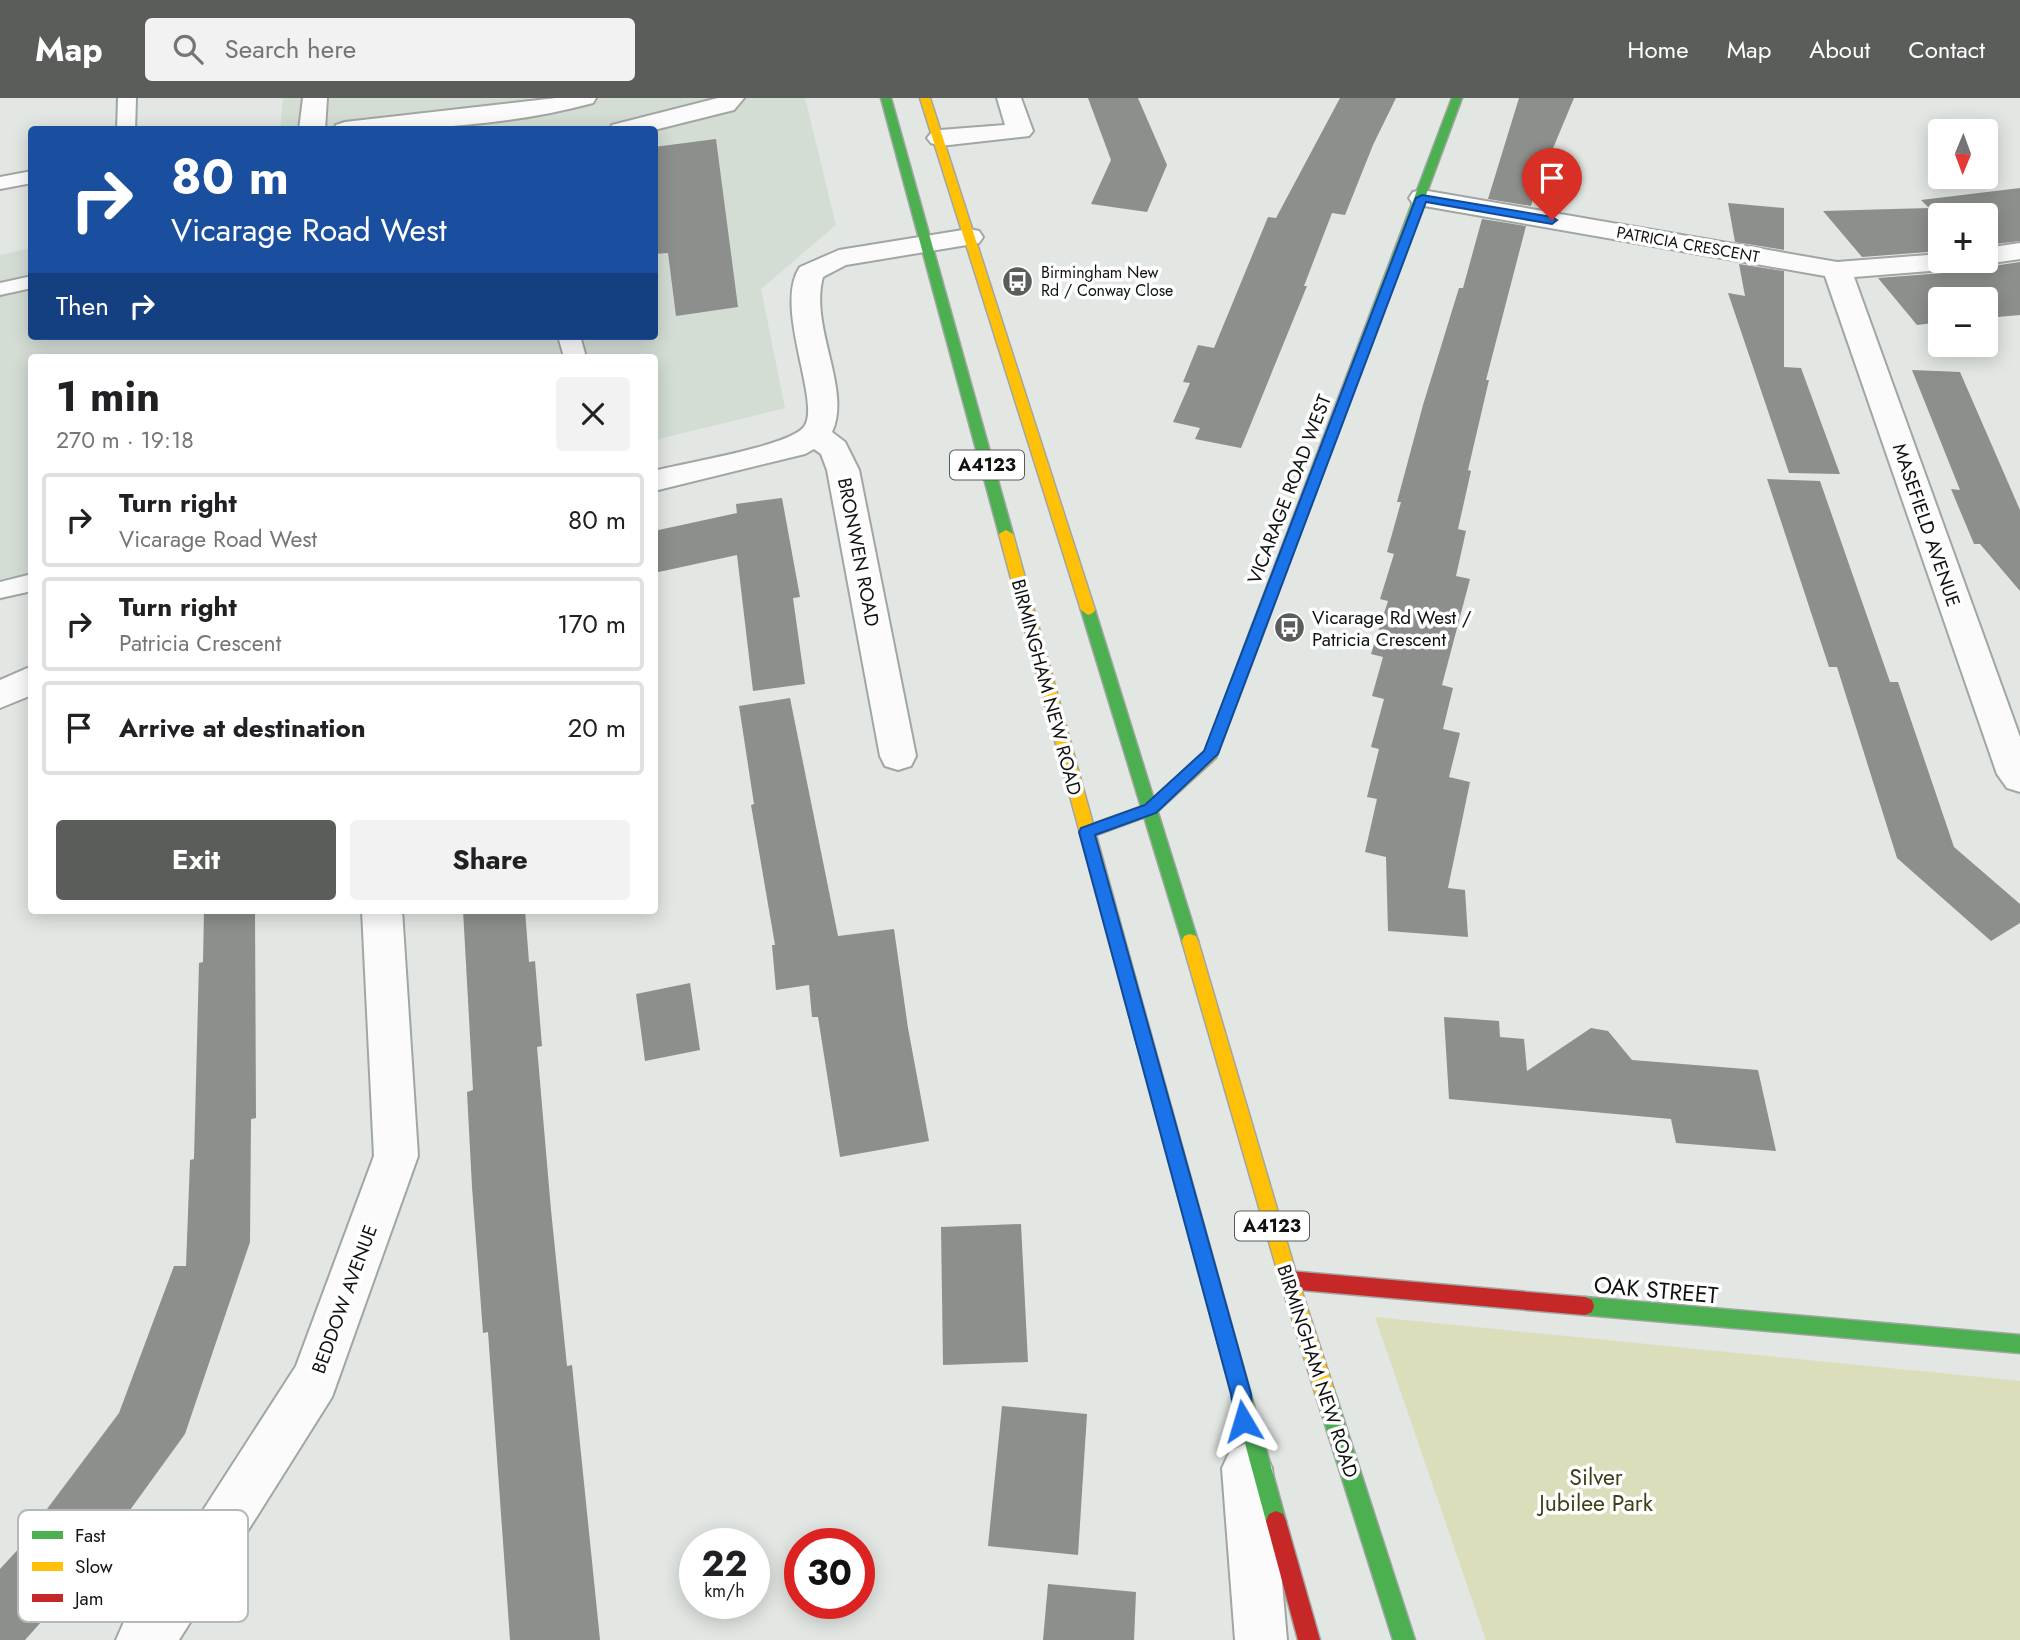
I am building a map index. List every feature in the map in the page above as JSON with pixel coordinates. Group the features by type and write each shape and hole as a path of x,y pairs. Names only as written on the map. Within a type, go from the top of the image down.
{"main road":[{"name":"BIRMINGHAM NEW ROAD","path":"886,98 1309,1640"},
{"name":"BIRMINGHAM NEW ROAD","path":"925,98 940,138 1150,809 1289,1280 1404,1640"},
{"name":"VICARAGE ROAD WEST","path":"1087,832 1150,809 1211,754 1422,198 1457,98"},
{"name":"OAK STREET","path":"1289,1280 2020,1345"}],"street":[{"path":"312,126 315,98"},
{"path":"382,126 547,108 584,98"},
{"path":"638,126 725,105 732,98"},
{"path":"940,138 1020,131 1009,98"},
{"name":"PATRICIA CRESCENT","path":"1422,198 1837,270 1928,263"},
{"path":"658,480 794,447 816,434 823,419 823,400 810,344 805,290 810,273 839,258 970,237"},
{"path":"1998,254 2020,251"},
{"name":"MASEFIELD AVENUE","path":"1837,270 2015,774 2020,778"},
{"name":"BRONWEN ROAD","path":"816,434 834,449 843,470 898,756"},
{"path":"0,695 28,681"},
{"name":"BEDDOW AVENUE","path":"232,1510 315,1380 396,1156 382,914"},
{"path":"1241,1394 1261,1640"},
{"name":"BEDDOW AVENUE","path":"142,1640 161,1622"}],"lane":[{"path":"127,98 127,126"},
{"path":"0,183 28,178"},
{"path":"0,289 28,283"},
{"path":"0,590 28,583"}],"shaded area":[{"path":"283,98 805,98 836,225 761,289 785,408 658,439 658,354 28,354 28,594 0,601 0,255 28,249 28,340 658,340 658,126 280,126"}],"green space":[{"name":"Silver Jubilee Park","path":"1375,1317 2020,1381 2020,1640 1486,1640"}],"building":[{"path":"1088,98 1138,98 1167,165 1147,212 1091,204 1111,160"},
{"path":"1340,98 1396,98 1373,145 1345,215 1332,213 1304,286 1307,286 1241,448 1195,439 1200,428 1173,422 1190,383 1183,382 1198,345 1214,348 1268,217 1276,218"},
{"path":"1519,98 1574,98 1551,153 1540,195 1534,194 1531,206 1488,199"},
{"path":"716,139 738,307 676,316 668,253 658,254 658,146"},
{"path":"2020,188 2020,241 1998,244 1998,203 1928,203 1928,207 1921,200"},
{"path":"1728,203 1784,208 1784,250 1735,242"},
{"path":"1928,208 1928,252 1862,257 1823,211"},
{"path":"1482,219 1526,226 1486,380 1489,380 1468,470 1471,471 1458,529 1466,531 1456,576 1470,579 1442,685 1453,688 1443,729 1460,733 1449,777 1470,782 1448,888 1465,890 1468,937 1388,931 1386,857 1365,852 1377,799 1367,797 1379,749 1371,747 1384,699 1372,696 1383,657 1371,654 1388,601 1380,599 1394,554 1387,552 1401,502 1397,502 1423,405 1459,288 1463,288"},
{"path":"2020,262 2020,315 1998,317 1998,287 1928,287 1928,324 1917,325 1878,278 1943,273 1998,273 1998,265"},
{"path":"1739,264 1784,271 1784,367 1801,368 1840,474 1789,473 1728,293 1745,296"},
{"path":"1912,370 1960,372 2020,510 2020,591 1980,544 1974,544 1951,489 1960,490"},
{"path":"1767,479 1820,481 1890,682 1898,682 1954,847 2020,904 2020,923 1991,941 1897,858 1837,667 1829,667"},
{"path":"782,498 800,597 793,598 805,684 753,691 737,555 658,572 658,530 737,513 736,504"},
{"path":"790,698 838,936 894,929 908,1028 929,1141 840,1157 818,1017 812,1017 809,985 776,990 772,945 775,945 751,805 754,804 739,706"},
{"path":"204,914 255,914 256,1118 251,1119 250,1242 185,1434 130,1510 46,1510 119,1413 174,1266 186,1266 190,1160 194,1159 199,963 203,962"},
{"path":"463,914 525,914 529,962 535,961 542,1046 537,1047 551,1210 567,1366 572,1365 600,1640 510,1640 488,1332 483,1333 472,1187 467,1092 473,1090"},
{"path":"690,983 700,1050 645,1061 636,994"},
{"path":"1444,1017 1499,1021 1500,1037 1524,1039 1527,1071 1591,1028 1608,1031 1632,1060 1758,1070 1776,1151 1676,1143 1671,1119 1449,1099"},
{"path":"1021,1224 1028,1362 943,1365 941,1227"},
{"path":"1002,1406 1087,1414 1078,1555 988,1546"},
{"path":"18,1549 18,1622 41,1622 25,1640 0,1640 0,1569"},
{"path":"1048,1584 1136,1592 1134,1640 1043,1640"}],"traffic: fast":[{"path":"886,98 1006,534"},
{"path":"1259,626 1457,98"},
{"path":"1088,610 1190,941"},
{"path":"1127,977 1276,1521"},
{"path":"1585,1306 2020,1344"},
{"path":"1327,1399 1404,1640"}],"traffic: slow":[{"path":"925,98 1088,610"},
{"path":"1006,534 1127,977"},
{"path":"1087,832 1151,809 1211,754 1259,626"},
{"path":"1190,941 1289,1280 1327,1399"}],"traffic: jam":[{"path":"1289,1280 1585,1306"},
{"path":"1276,1521 1309,1640"}],"place":[{"name":"Birmingham New Rd / Conway Close","path":"1018,281"},
{"name":"Vicarage Rd West / Patricia Crescent","path":"1289,628"}],"route":[{"path":"1243,1421 1241,1394 1087,832 1150,809 1211,754 1422,198 1552,220"}]}
